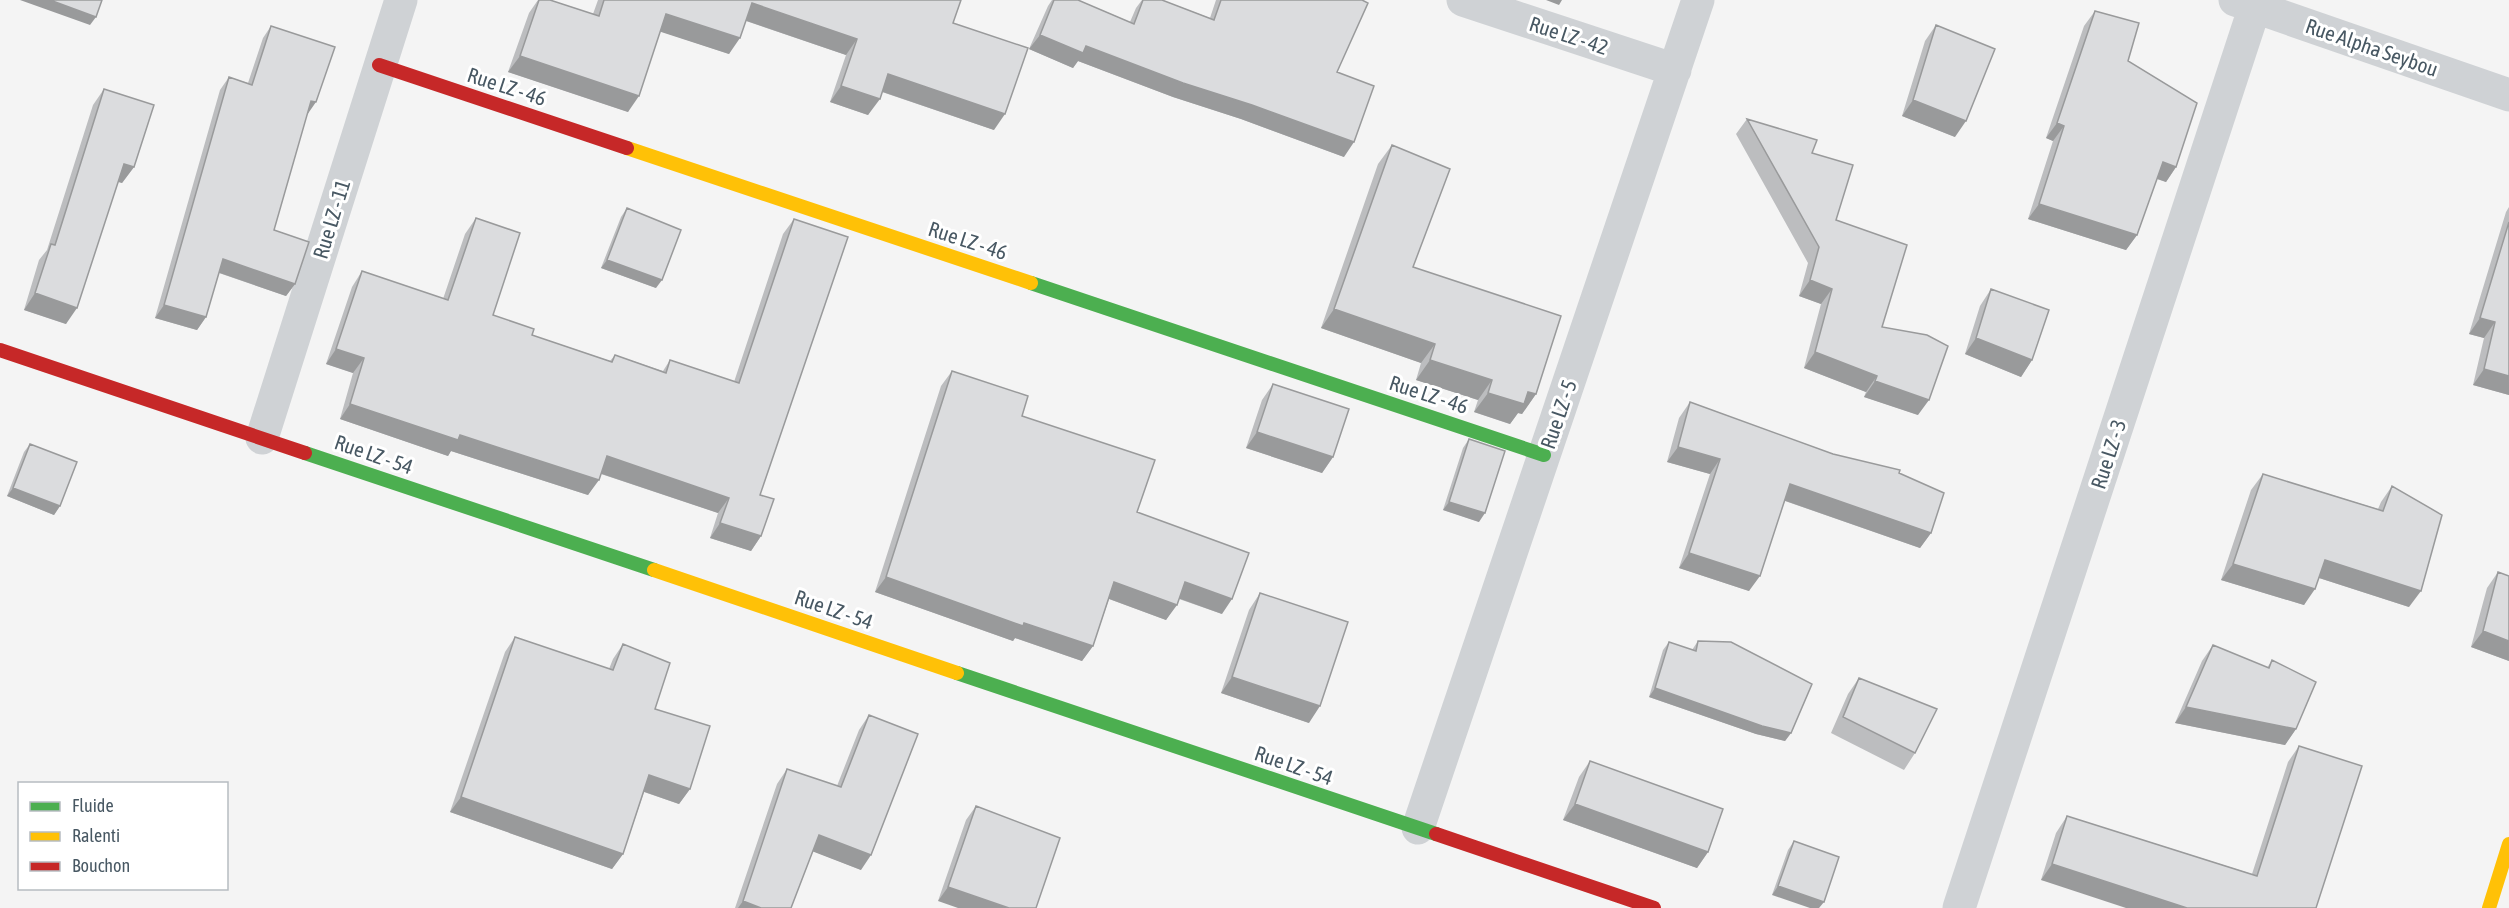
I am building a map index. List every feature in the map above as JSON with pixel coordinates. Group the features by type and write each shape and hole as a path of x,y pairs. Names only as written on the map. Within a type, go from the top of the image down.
{"street":[{"name":"Rue LZ - 11","path":"262,438 401,0"},
{"name":"Rue LZ - 42","path":"1462,0 1676,70"},
{"name":"Rue LZ - 5","path":"1418,828 1698,0"},
{"name":"Rue Alpha Seybou","path":"2249,2 2509,95"},
{"name":"Rue LZ - 3","path":"1959,908 2249,2"},
{"name":"Rue LZ - 46","path":"379,66 1544,454"},
{"name":"Rue LZ - 54","path":"0,350 1654,908"},
{"path":"2489,908 2509,844"}],"building":[{"path":"50,0 102,0 96,17"},
{"path":"539,0 550,0 599,16 604,0 961,0 953,23 1028,48 1005,114 888,74 880,99 841,86 857,39 752,3 740,38 666,14 639,96 520,56"},
{"path":"1054,0 1078,0 1134,24 1143,0 1162,0 1214,20 1221,0 1362,0 1368,3 1337,72 1374,86 1354,142 1183,83 1086,46 1083,53 1040,35"},
{"path":"2095,11 2139,23 2128,61 2197,103 2176,167 2163,162 2137,235 2039,204 2064,126 2057,123"},
{"path":"1936,25 1995,49 1966,121 1913,100"},
{"path":"271,26 335,47 316,102 311,101 274,230 309,242 295,284 223,259 206,317 164,305 229,77 252,85"},
{"path":"104,89 154,105 134,167 124,164 77,308 35,293 51,244 55,245"},
{"path":"1747,119 1817,140 1812,153 1853,165 1836,220 1907,245 1882,327 1927,335 1948,346 1929,400 1875,381 1877,376 1815,352 1832,289 1810,280 1819,247"},
{"path":"1392,145 1450,169 1413,267 1561,316 1536,394 1528,392 1524,404 1488,393 1492,380 1430,360 1435,344 1334,309"},
{"path":"627,208 681,230 662,280 607,260"},
{"path":"476,218 520,233 493,315 534,329 532,335 612,362 615,355 666,373 670,360 739,383 794,219 848,237 760,495 774,499 761,536 720,523 729,498 607,456 599,480 460,435 458,440 350,404 364,358 336,349 362,271 448,300"},
{"path":"2509,222 2509,376 2484,369 2495,322 2480,318"},
{"path":"1991,289 2049,310 2032,360 1976,338"},
{"path":"952,371 1028,396 1022,416 1155,460 1137,512 1249,553 1232,599 1185,582 1177,605 1114,582 1093,646 1024,623 1023,626 886,577"},
{"path":"1273,384 1349,409 1333,457 1257,432"},
{"path":"1690,402 1833,454 1900,470 1899,473 1944,493 1931,533 1790,484 1760,576 1689,553 1720,459 1678,447"},
{"path":"1469,439 1505,451 1485,513 1449,502"},
{"path":"30,444 77,462 60,506 13,488"},
{"path":"2263,474 2383,511 2392,486 2442,515 2421,591 2325,560 2315,589 2233,564"},
{"path":"2498,572 2509,576 2509,641 2483,631"},
{"path":"1260,593 1348,622 1320,706 1232,677"},
{"path":"515,637 613,670 623,644 670,663 655,709 710,726 690,789 649,775 623,854 461,797"},
{"path":"1698,641 1731,642 1812,684 1791,733 1762,726 1655,688 1669,642 1696,651"},
{"path":"2213,645 2269,668 2272,660 2316,682 2296,729 2186,707"},
{"path":"1859,678 1937,709 1915,753 1843,717"},
{"path":"869,715 918,734 871,855 819,835 791,908 761,908 743,901 787,769 841,787"},
{"path":"2299,746 2362,766 2316,908 2187,908 2052,864 2067,816 2257,876"},
{"path":"1590,761 1723,809 1708,852 1575,804"},
{"path":"976,806 1060,838 1036,908 1009,908 948,887"},
{"path":"1794,841 1839,857 1824,902 1778,886"}],"traffic: fast":[{"path":"1031,283 1544,455"},
{"path":"305,453 654,570"},
{"path":"957,673 1436,834"}],"traffic: slow":[{"path":"627,148 1031,283"},
{"path":"654,570 957,673"},
{"path":"2489,908 2509,844"}],"traffic: jam":[{"path":"379,65 627,148"},
{"path":"0,350 305,453"},
{"path":"1436,834 1654,908"}]}
